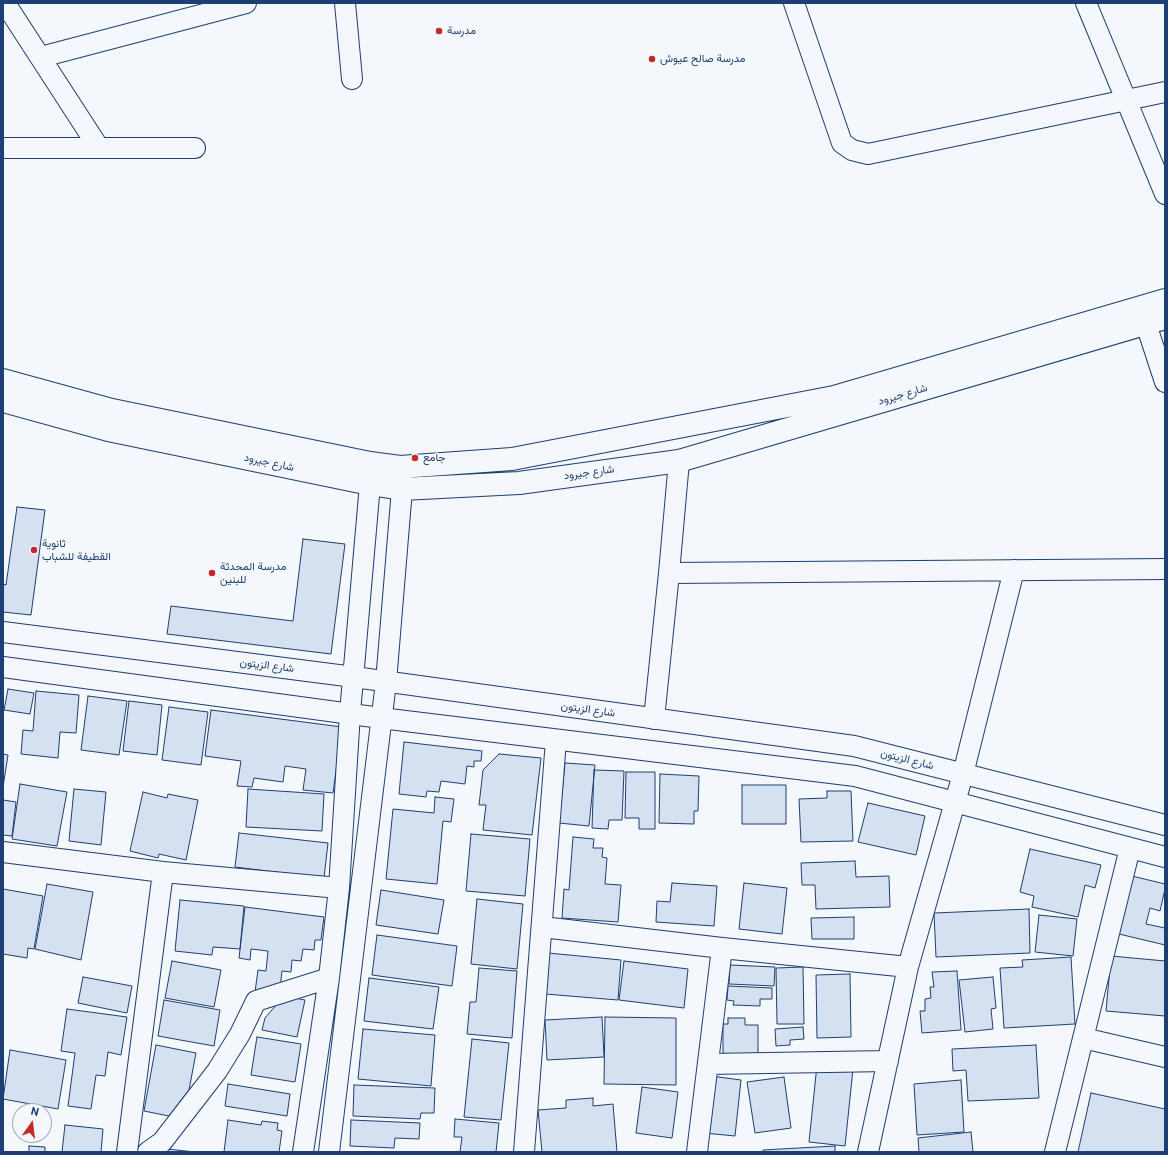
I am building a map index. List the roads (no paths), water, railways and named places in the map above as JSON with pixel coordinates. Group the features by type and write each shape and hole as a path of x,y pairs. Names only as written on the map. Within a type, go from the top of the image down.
{"main road":[{"name":"شارع جيرود","path":"3,380 112,410 370,463 400,467 512,459 834,397 1165,300"},
{"name":"شارع جيرود","path":"3,401 108,430 370,484 402,489 519,483 679,461 1156,321"}],"street":[{"path":"6,3 99,148"},
{"path":"41,57 246,3"},
{"path":"345,3 352,79"},
{"path":"794,3 842,143 852,150 868,154 1125,99 1165,92"},
{"path":"1086,3 1165,194"},
{"path":"3,148 196,148"},
{"path":"1156,321 1165,382"},
{"path":"654,719 679,461"},
{"path":"303,1152 329,978 340,888 350,713 370,484 370,463"},
{"path":"329,1152 386,682 402,489 400,467"},
{"path":"669,573 1165,569"},
{"path":"868,1152 908,967 962,774 1014,570"},
{"name":"شارع الزيتون","path":"3,632 386,682 854,746 1165,825"},
{"path":"3,667 381,718 855,776 1165,857"},
{"path":"524,1152 556,740"},
{"path":"1055,1152 1130,848"},
{"path":"3,852 163,872 340,888"},
{"path":"126,1152 163,872"},
{"path":"542,927 722,948 908,967"},
{"path":"697,1152 722,948"},
{"path":"148,1152 162,1142 217,1071 240,1034 256,1001 329,978"},
{"path":"1083,1038 1165,1057"},
{"path":"708,1064 888,1061"}],"place":[{"name":"مدرسة","path":"439,31"},
{"name":"مدرسة صالح عيوش","path":"652,59"},
{"name":"جامع","path":"415,458"},
{"name":"ثانوية القطيفة للشباب","path":"34,550"},
{"name":"مدرسة المحدثة للبنين","path":"212,573"}]}
